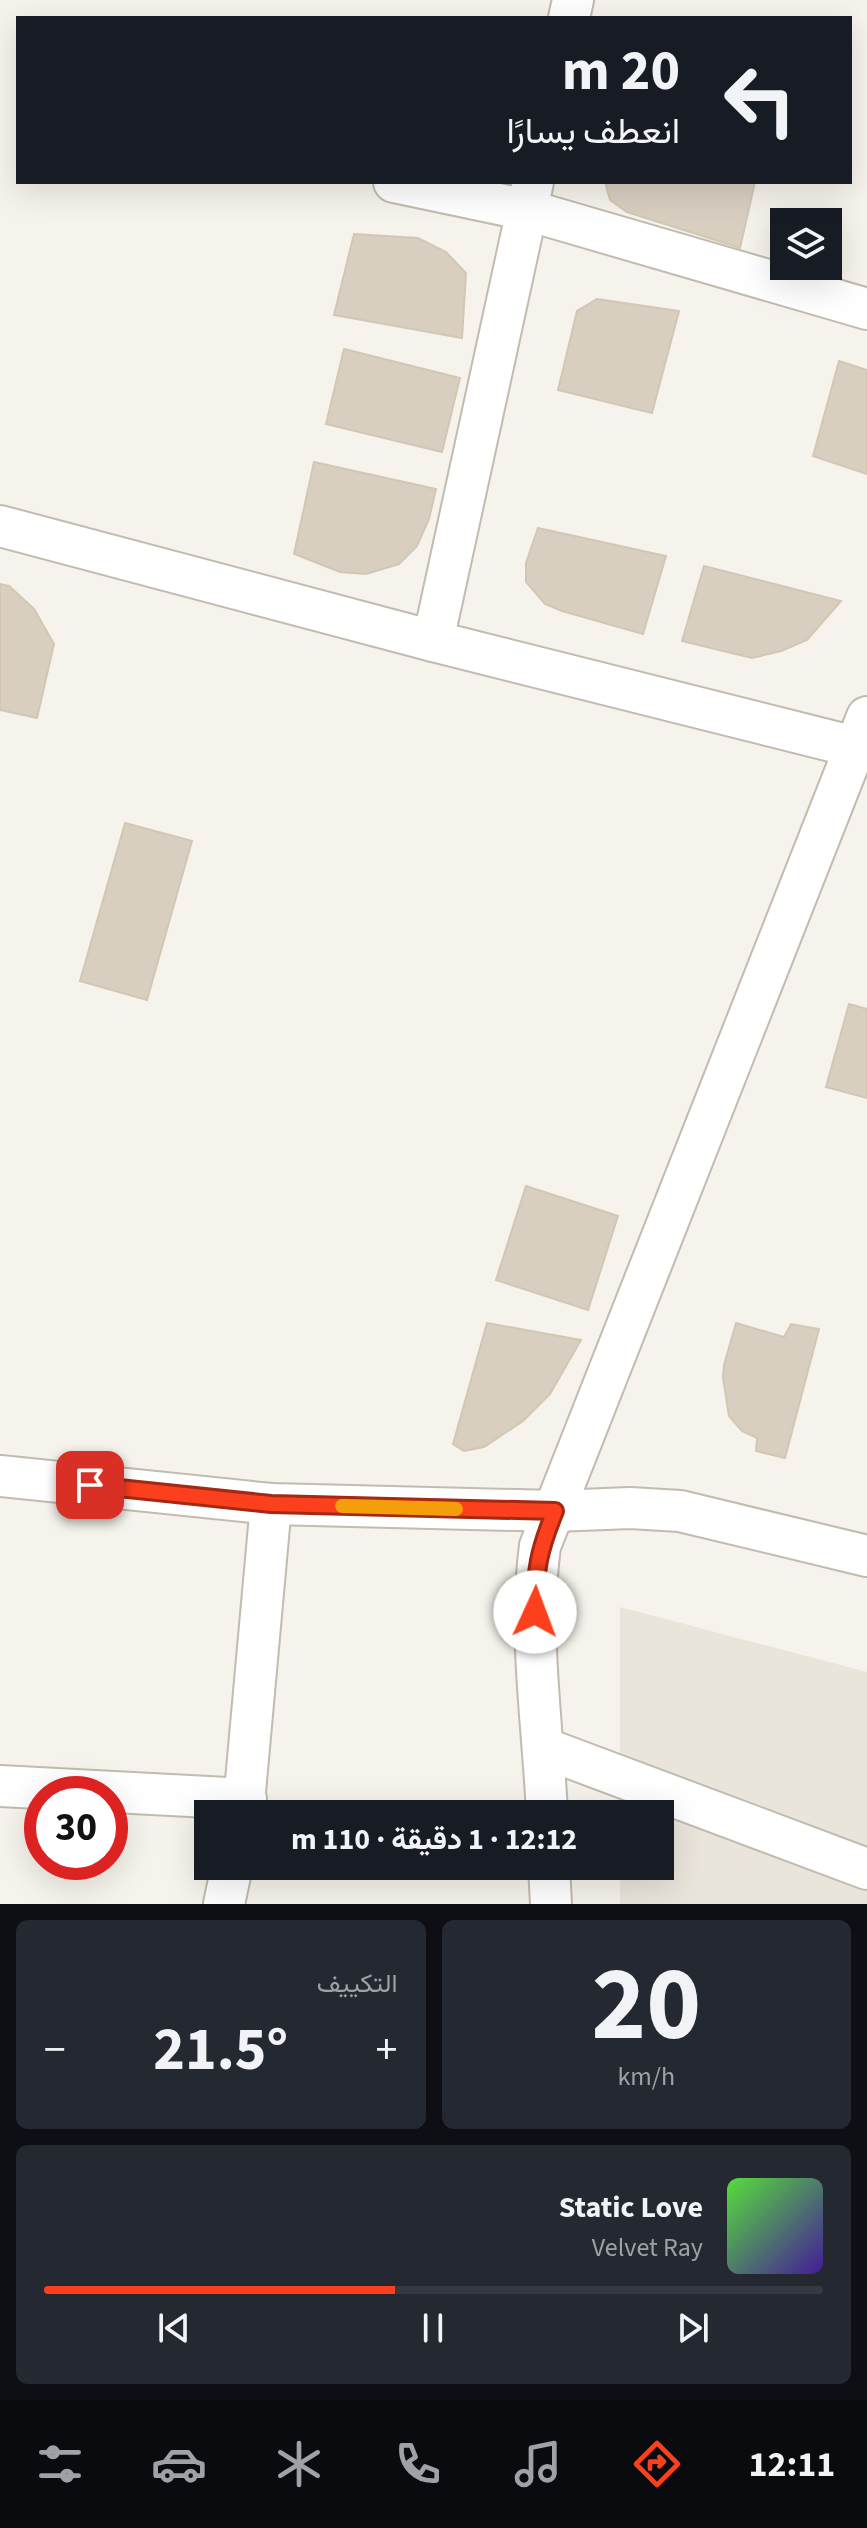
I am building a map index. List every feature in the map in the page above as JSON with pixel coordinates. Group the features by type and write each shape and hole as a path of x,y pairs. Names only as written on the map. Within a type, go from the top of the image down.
{"street":[{"path":"413,184 530,196 867,309"},
{"path":"433,641 530,196"},
{"path":"0,526 433,641 863,738 540,1546 535,1584 535,1640 546,1800"},
{"path":"0,1476 271,1504 680,1511 867,1556"},
{"path":"246,1800 271,1504"},
{"path":"544,1748 867,1869"},
{"path":"0,1786 194,1803"},
{"path":"224,1904 229,1880"},
{"path":"550,1880 551,1904"}],"shaded area":[{"path":"620,1607 867,1672 867,1904 620,1904 620,1880 674,1880 674,1800 620,1800"}],"building":[{"path":"606,184 755,184 740,248 627,212 610,200"},
{"path":"354,234 418,238 446,252 466,273 462,338 334,315"},
{"path":"597,299 679,311 652,413 558,390 577,311"},
{"path":"344,349 460,378 442,452 326,424"},
{"path":"839,361 867,370 867,474 813,456"},
{"path":"314,462 436,489 429,519 417,546 399,564 366,574 340,572 294,554"},
{"path":"538,528 666,556 643,634 545,604 526,582 526,563"},
{"path":"704,566 841,601 807,640 781,651 752,658 682,641"},
{"path":"0,584 9,586 34,609 54,644 37,718 0,710"},
{"path":"125,823 192,841 147,1000 80,981"},
{"path":"849,1004 867,1009 867,1098 826,1087"},
{"path":"526,1186 618,1216 588,1310 496,1280"},
{"path":"487,1323 581,1340 550,1394 523,1421 484,1447 464,1451 453,1444"},
{"path":"736,1323 784,1337 791,1324 819,1329 785,1458 756,1451 757,1438 742,1431 729,1416 723,1378"}],"slow traffic":[{"path":"342,1506 456,1509"}],"route":[{"path":"90,1485 271,1504 555,1511 540,1546 535,1612"}]}
